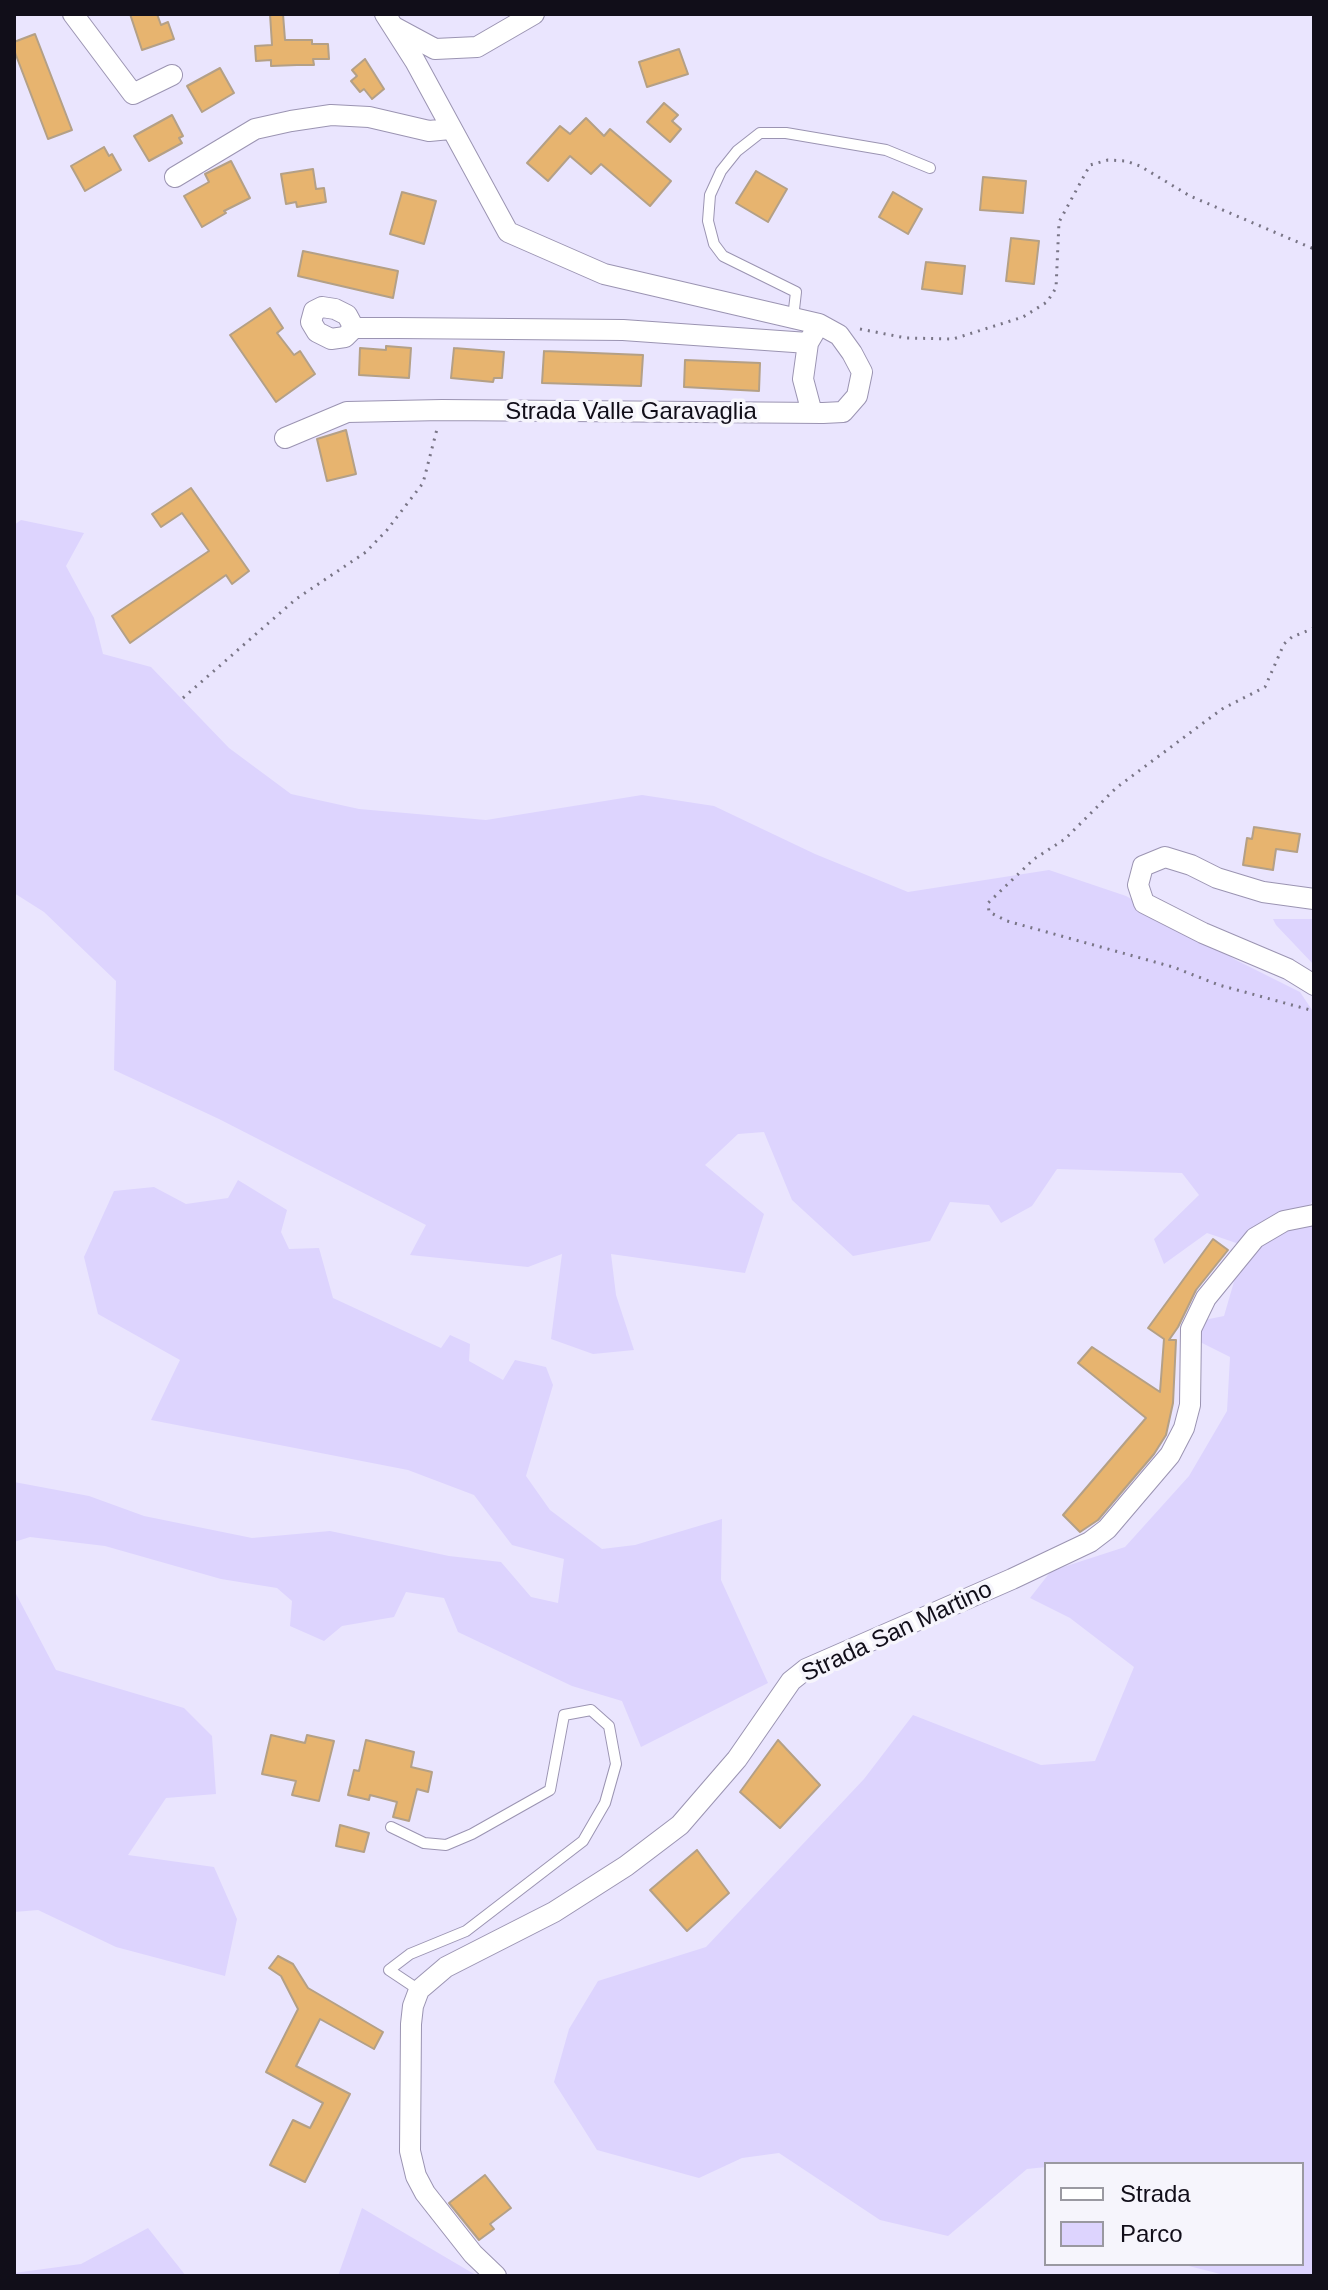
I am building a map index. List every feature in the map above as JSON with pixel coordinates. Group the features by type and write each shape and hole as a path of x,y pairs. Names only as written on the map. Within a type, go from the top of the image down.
{"street":[{"path":"73,14 133,94 172,75"},
{"name":"Strada Valle Garavaglia","path":"390,21 435,49 477,47 534,14"},
{"name":"Strada Valle Garavaglia","path":"285,438 347,412 812,413 843,412 857,396 862,372 839,335 819,324 604,274 508,232 390,21"},
{"path":"175,177 255,129 291,121 331,115 369,117 429,131 450,129"},
{"path":"812,413 803,379 808,343 819,324"},
{"path":"354,328 623,330 808,343"},
{"path":"1314,899 1263,892 1165,857 1143,866 1138,885 1144,903 1176,921 1288,969 1314,985"},
{"name":"Strada San Martino","path":"419,1990 446,1967 554,1912 626,1866 680,1825 737,1759 791,1681 806,1669 1012,1579 1090,1542 1107,1529 1170,1455 1184,1428 1190,1405 1191,1329 1206,1298 1255,1238 1284,1221 1314,1215"},
{"path":"419,1990 411,2024 410,2151 416,2176 425,2193 463,2242 496,2276"}],"lane":[{"path":"793,318 796,292 723,256 714,244 708,221 710,195 721,171 737,151 760,133 786,133 886,150 930,168"},
{"path":"391,1827 424,1843 446,1845 472,1834 550,1790 564,1715 591,1710 609,1726 616,1764 605,1803 583,1841 466,1931 410,1954 389,1970 419,1990"}],"path":[{"path":"849,328 906,338 953,339 1023,317 1047,302 1056,288 1059,222 1090,165 1108,160 1126,161 1223,211 1314,249"},
{"path":"183,698 296,599 366,552 387,530 423,483 442,410"}],"green space":[{"path":"21,520 84,533 66,566 94,618 103,654 151,667 229,748 291,794 359,809 486,820 642,795 714,806 815,854 908,892 1049,870 1126,896 1236,960 1300,992 1314,1013 1314,1199 1308,1207 1239,1244 1207,1233 1164,1264 1154,1239 1199,1195 1182,1173 1057,1169 1032,1206 1001,1223 989,1205 950,1202 930,1241 853,1256 792,1200 764,1132 738,1134 705,1165 764,1214 745,1273 611,1254 616,1295 634,1350 593,1354 551,1339 562,1254 528,1267 410,1255 426,1225 219,1119 114,1070 116,981 44,912 14,893 14,525"},
{"path":"1273,919 1314,919 1314,965 1276,925"},
{"path":"238,1180 287,1210 281,1232 289,1249 319,1248 333,1298 441,1348 450,1335 470,1344 469,1361 503,1380 515,1360 546,1367 553,1385 526,1476 550,1510 602,1549 635,1545 722,1519 721,1580 768,1683 641,1747 622,1701 572,1686 458,1632 444,1598 406,1592 394,1617 342,1626 324,1641 290,1626 292,1601 277,1588 221,1579 105,1546 30,1537 14,1542 14,1482 89,1496 144,1516 252,1538 330,1531 449,1556 501,1562 531,1597 558,1603 564,1559 512,1545 474,1495 408,1470 151,1420 180,1360 98,1314 84,1257 114,1191 154,1187 186,1204 228,1198"},
{"path":"1314,1222 1314,2276 1228,2276 1189,2266 1304,2266 1304,2162 1044,2162 1044,2167 1027,2169 948,2236 880,2220 779,2153 742,2158 699,2178 597,2150 554,2082 569,2029 598,1981 706,1947 864,1779 913,1715 1041,1765 1095,1761 1134,1667 1070,1618 1030,1598 1051,1571 1125,1547 1189,1476 1227,1411 1230,1357 1198,1341 1204,1320 1224,1316 1238,1268 1264,1241"},
{"path":"14,1590 56,1670 184,1708 212,1736 216,1794 166,1798 128,1855 214,1867 237,1919 225,1976 116,1947 38,1910 14,1912"},
{"path":"362,2208 474,2274 476,2276 338,2276"},
{"path":"148,2228 186,2276 14,2276 14,2273 81,2264"}],"building":[{"path":"130,14 157,14 161,25 168,22 174,39 142,50"},
{"path":"270,14 283,14 285,40 312,40 312,44 328,44 329,59 313,59 314,65 271,66 271,60 256,61 255,46 272,45"},
{"path":"35,34 72,130 48,139 14,50 14,42"},
{"path":"679,49 688,74 647,87 639,62"},
{"path":"365,59 384,89 372,99 364,89 360,92 351,81 357,76 352,70"},
{"path":"220,68 234,93 202,112 187,86"},
{"path":"664,103 678,115 672,121 681,129 670,142 647,122"},
{"path":"172,115 183,136 179,138 182,143 149,161 134,136"},
{"path":"586,118 604,136 610,129 671,181 650,206 601,164 591,174 570,156 548,181 527,163 560,126 570,134"},
{"path":"104,147 121,170 85,191 71,166"},
{"path":"231,161 250,198 202,227 184,196 209,182 205,174"},
{"path":"313,169 316,189 324,188 326,202 297,207 296,202 286,204 281,174"},
{"path":"756,171 787,189 768,222 736,203"},
{"path":"983,177 1026,181 1023,213 980,210"},
{"path":"402,192 436,201 424,244 390,234"},
{"path":"893,192 922,209 908,234 879,217"},
{"path":"1011,238 1039,241 1034,284 1006,281"},
{"path":"303,251 398,271 393,298 298,276"},
{"path":"926,262 965,266 962,294 922,289"},
{"path":"270,308 283,328 277,333 294,355 300,351 315,374 276,402 230,335"},
{"path":"386,346 411,348 409,378 359,375 360,348 386,350"},
{"path":"454,348 504,352 502,378 494,378 493,382 451,378"},
{"path":"544,351 643,355 641,386 542,383"},
{"path":"685,360 760,363 759,391 684,387"},
{"path":"346,430 356,474 327,481 317,439"},
{"path":"191,488 249,571 232,584 226,575 130,643 112,616 209,551 182,513 161,527 152,514"},
{"path":"1254,827 1300,834 1297,852 1276,849 1273,870 1243,865 1247,838 1252,839"},
{"path":"1213,1239 1228,1250 1196,1290 1169,1340 1176,1340 1173,1403 1166,1435 1154,1454 1098,1520 1080,1532 1063,1515 1146,1418 1078,1363 1092,1347 1160,1392 1164,1339 1148,1328"},
{"path":"271,1735 305,1743 307,1735 334,1741 319,1801 292,1795 296,1781 262,1774"},
{"path":"366,1740 414,1752 411,1767 432,1772 428,1792 417,1789 409,1821 393,1817 397,1802 370,1795 369,1800 348,1795 354,1770 359,1771"},
{"path":"778,1740 820,1785 780,1828 740,1792"},
{"path":"340,1825 369,1833 364,1852 336,1846"},
{"path":"697,1850 729,1893 687,1931 650,1890"},
{"path":"278,1956 293,1964 308,1988 383,2032 374,2049 320,2019 296,2066 350,2094 305,2182 270,2165 293,2120 310,2128 323,2103 266,2072 298,2009 281,1976 269,1968"},
{"path":"485,2175 511,2208 490,2224 494,2229 479,2240 449,2203"}]}
